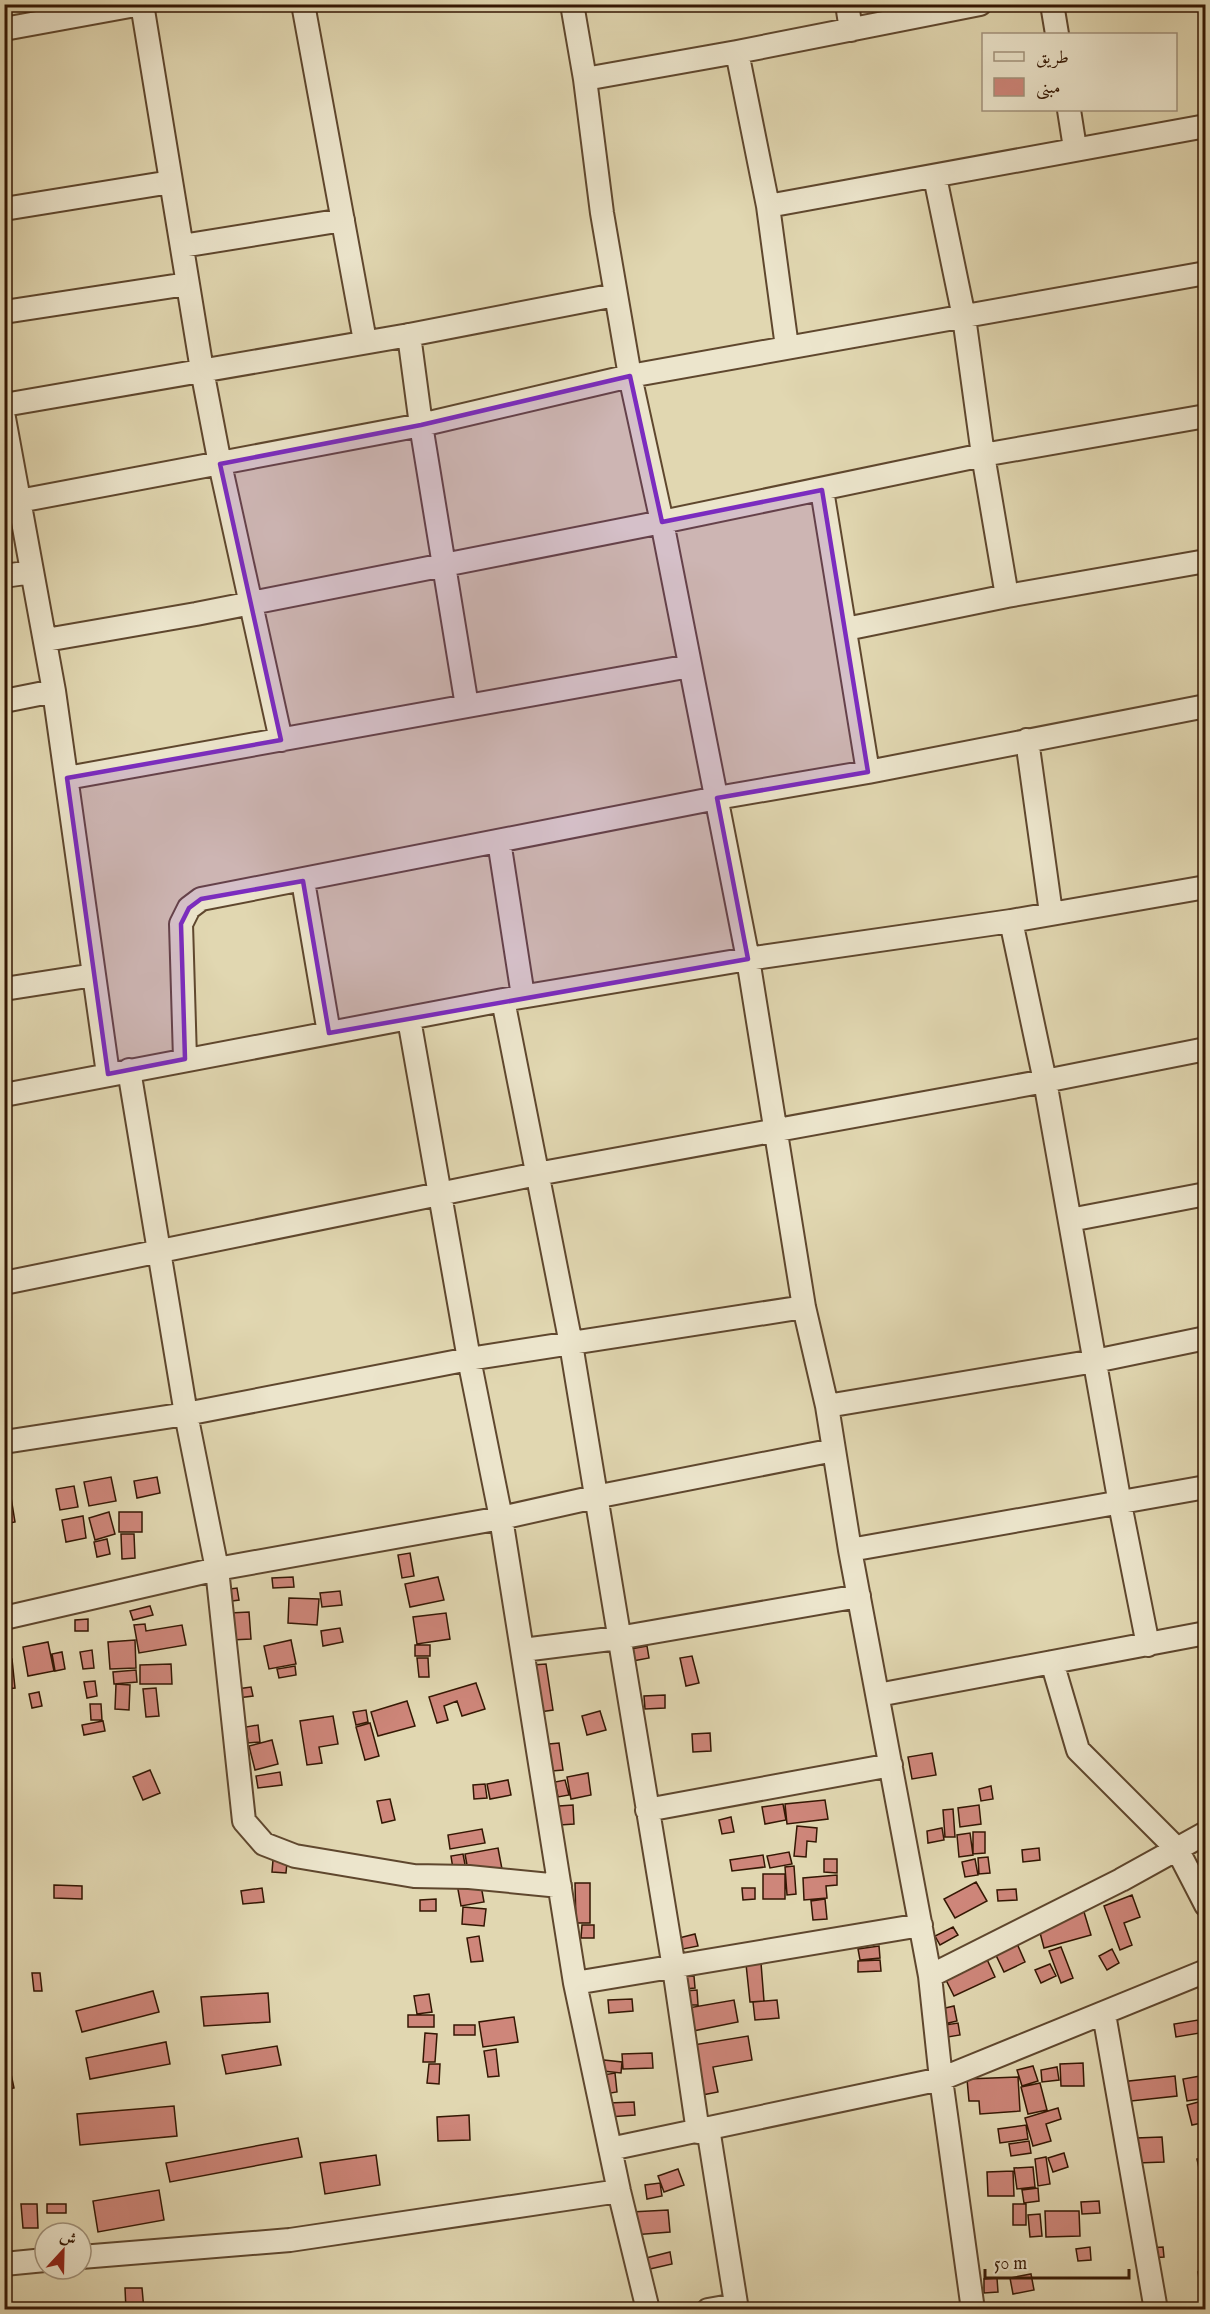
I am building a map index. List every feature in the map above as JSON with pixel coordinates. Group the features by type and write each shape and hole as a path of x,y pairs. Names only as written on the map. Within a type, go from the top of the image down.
{"street":[{"path":"4,29 141,4 201,370 280,740"},
{"path":"303,4 365,341"},
{"path":"572,4 585,79 615,295 748,959 804,1307 827,1406 850,1550 930,1976 941,2079 973,2310"},
{"path":"847,4 851,30"},
{"path":"585,79 737,52 980,4"},
{"path":"1052,4 1057,33"},
{"path":"737,52 768,206 787,347"},
{"path":"1069,111 1075,148"},
{"path":"768,206 934,177 1075,148 1206,126"},
{"path":"934,177 964,317 983,455 1007,596"},
{"path":"4,209 171,182"},
{"path":"182,246 344,220"},
{"path":"19,501 220,465 421,425 630,376 1206,273"},
{"path":"4,312 187,284"},
{"path":"4,405 409,335 615,295"},
{"path":"409,335 421,425 467,706"},
{"path":"46,640 662,522 983,455 1206,416"},
{"path":"4,418 46,640 94,975 160,1251 186,1414 217,1569 244,1821 264,1844 295,1856 414,1876 469,1877 560,1886"},
{"path":"822,490 868,772"},
{"path":"846,629 1007,596 1206,561"},
{"path":"4,576 32,572"},
{"path":"67,778 690,666"},
{"path":"4,701 54,691"},
{"path":"185,1059 181,924 189,908 201,899 717,798 868,772 1206,706"},
{"path":"1027,740 1051,913"},
{"path":"499,842 513,998 537,1174 571,1344 674,1968 737,2307 708,2310"},
{"path":"303,880 329,1033"},
{"path":"4,1095 513,998 748,959 1011,921 1206,886"},
{"path":"1011,921 1045,1081 1120,1504 1148,1645"},
{"path":"4,989 94,975"},
{"path":"409,1019 469,1359 501,1518 575,1983 619,2191 648,2310"},
{"path":"4,1283 537,1174 1045,1081 1206,1049"},
{"path":"1070,1220 1206,1194"},
{"path":"4,1442 186,1414 469,1359 804,1307"},
{"path":"827,1406 1095,1361 1206,1338"},
{"path":"4,1618 217,1569 501,1518 834,1450"},
{"path":"850,1550 1206,1487"},
{"path":"523,1650 618,1638 859,1596"},
{"path":"878,1695 1206,1633"},
{"path":"1052,1662 1078,1749 1177,1849 1206,1905"},
{"path":"647,1810 891,1766"},
{"path":"930,1976 1121,1880 1206,1833"},
{"path":"575,1983 921,1925"},
{"path":"610,2149 941,2079 1206,1971"},
{"path":"1104,2014 1156,2310"},
{"path":"93,2256 290,2240 619,2191"},
{"path":"4,2264 33,2261"}],"highlighted area":[{"path":"630,376 662,522 822,490 868,772 717,798 748,959 329,1033 303,881 201,899 189,908 181,924 185,1059 108,1074 67,778 281,740 220,464 421,425"}],"building":[{"path":"4,1368 10,1368 9,1391 4,1391"},
{"path":"111,1477 116,1501 89,1506 84,1482"},
{"path":"157,1477 160,1493 137,1498 134,1481"},
{"path":"8,1479 15,1522 4,1524 4,1480"},
{"path":"74,1486 78,1507 60,1510 56,1489"},
{"path":"109,1512 115,1534 95,1540 89,1518"},
{"path":"119,1512 142,1512 142,1532 119,1532"},
{"path":"83,1516 86,1538 66,1542 62,1520"},
{"path":"121,1534 134,1534 135,1558 122,1559"},
{"path":"107,1539 110,1554 97,1557 94,1542"},
{"path":"410,1553 414,1576 402,1578 398,1555"},
{"path":"293,1577 294,1587 273,1588 272,1578"},
{"path":"438,1577 444,1600 410,1607 405,1584"},
{"path":"237,1588 239,1600 225,1602 223,1590"},
{"path":"340,1591 342,1605 322,1607 320,1593"},
{"path":"289,1598 319,1599 317,1625 288,1623"},
{"path":"150,1606 153,1615 133,1620 130,1611"},
{"path":"249,1612 251,1639 231,1640 230,1613"},
{"path":"446,1613 450,1639 417,1644 413,1617"},
{"path":"88,1619 88,1631 75,1631 75,1620"},
{"path":"145,1624 146,1631 182,1625 186,1645 139,1653 134,1625"},
{"path":"340,1628 343,1642 323,1646 321,1631"},
{"path":"135,1640 136,1668 110,1669 108,1642"},
{"path":"291,1640 296,1664 269,1669 264,1646"},
{"path":"48,1642 54,1671 28,1676 23,1647"},
{"path":"415,1645 430,1645 430,1656 415,1656"},
{"path":"647,1646 649,1658 622,1663 620,1651"},
{"path":"92,1650 94,1668 83,1669 80,1652"},
{"path":"62,1652 65,1669 55,1671 52,1654"},
{"path":"692,1656 699,1683 686,1686 680,1658"},
{"path":"417,1658 428,1658 429,1677 419,1677"},
{"path":"12,1659 15,1688 4,1689 4,1660"},
{"path":"171,1664 172,1684 140,1684 140,1665"},
{"path":"546,1664 553,1710 540,1712 533,1665"},
{"path":"295,1666 296,1675 279,1678 277,1669"},
{"path":"136,1670 137,1682 114,1684 113,1672"},
{"path":"95,1681 97,1696 87,1698 84,1682"},
{"path":"476,1683 485,1709 462,1716 457,1701 444,1706 448,1720 437,1723 429,1697"},
{"path":"116,1684 130,1685 129,1710 115,1709"},
{"path":"251,1687 253,1696 238,1698 237,1689"},
{"path":"156,1688 159,1716 146,1717 143,1689"},
{"path":"39,1692 42,1706 32,1708 29,1694"},
{"path":"665,1695 665,1708 645,1709 644,1696"},
{"path":"407,1701 415,1726 378,1736 371,1712"},
{"path":"90,1704 101,1704 102,1720 91,1720"},
{"path":"366,1710 368,1722 356,1725 353,1712"},
{"path":"600,1711 606,1730 587,1735 582,1716"},
{"path":"333,1716 338,1744 319,1747 322,1763 307,1765 300,1721"},
{"path":"103,1721 105,1731 84,1735 82,1725"},
{"path":"370,1723 379,1756 365,1760 356,1727"},
{"path":"258,1725 260,1742 248,1743 246,1727"},
{"path":"710,1733 711,1751 693,1752 692,1734"},
{"path":"272,1740 278,1764 255,1770 249,1746"},
{"path":"559,1743 563,1770 552,1771 549,1744"},
{"path":"932,1753 936,1775 912,1779 908,1757"},
{"path":"150,1770 160,1793 143,1800 133,1777"},
{"path":"280,1772 282,1785 258,1788 256,1776"},
{"path":"588,1773 591,1795 571,1799 567,1777"},
{"path":"508,1780 511,1795 490,1799 487,1784"},
{"path":"565,1780 569,1795 558,1797 555,1782"},
{"path":"485,1784 487,1798 474,1799 473,1785"},
{"path":"991,1786 993,1799 981,1801 979,1789"},
{"path":"390,1799 395,1820 382,1823 377,1801"},
{"path":"825,1800 828,1819 787,1824 785,1804"},
{"path":"783,1804 786,1820 765,1824 762,1807"},
{"path":"573,1805 574,1824 560,1825 559,1806"},
{"path":"979,1805 981,1824 960,1827 958,1808"},
{"path":"953,1809 955,1837 945,1837 943,1810"},
{"path":"731,1817 734,1832 722,1834 719,1820"},
{"path":"797,1826 817,1828 816,1842 807,1841 806,1857 794,1856"},
{"path":"942,1828 944,1840 928,1843 927,1831"},
{"path":"482,1829 485,1843 450,1849 448,1835"},
{"path":"973,1832 985,1832 985,1853 973,1854"},
{"path":"970,1833 973,1855 959,1857 957,1835"},
{"path":"498,1848 502,1869 469,1876 465,1854"},
{"path":"1039,1848 1040,1860 1023,1862 1022,1850"},
{"path":"789,1852 792,1864 770,1868 767,1856"},
{"path":"463,1854 468,1880 455,1882 451,1856"},
{"path":"763,1855 765,1867 732,1871 730,1860"},
{"path":"988,1857 990,1873 979,1874 978,1858"},
{"path":"824,1859 837,1859 837,1873 824,1872"},
{"path":"975,1859 978,1875 965,1877 962,1862"},
{"path":"273,1860 287,1862 286,1873 272,1872"},
{"path":"794,1866 796,1894 787,1895 785,1867"},
{"path":"763,1874 785,1874 785,1899 763,1899"},
{"path":"837,1875 837,1885 826,1886 827,1898 804,1900 803,1878"},
{"path":"480,1880 484,1902 461,1906 457,1884"},
{"path":"976,1882 987,1901 955,1918 944,1899"},
{"path":"575,1883 590,1883 590,1923 576,1923"},
{"path":"54,1885 82,1886 82,1899 54,1898"},
{"path":"262,1888 264,1902 243,1904 241,1891"},
{"path":"742,1888 755,1888 755,1899 743,1900"},
{"path":"1016,1889 1017,1900 998,1901 997,1890"},
{"path":"1132,1895 1140,1917 1124,1923 1132,1945 1120,1950 1104,1906"},
{"path":"436,1899 436,1911 420,1911 420,1900"},
{"path":"825,1899 827,1919 813,1920 811,1901"},
{"path":"463,1907 486,1909 484,1926 462,1924"},
{"path":"1084,1912 1091,1935 1044,1948 1038,1925"},
{"path":"582,1925 594,1925 594,1938 581,1938"},
{"path":"953,1927 958,1935 940,1945 935,1936"},
{"path":"695,1934 698,1946 678,1950 675,1939"},
{"path":"479,1936 483,1961 471,1962 467,1938"},
{"path":"1015,1939 1025,1962 1004,1972 993,1949"},
{"path":"879,1946 880,1958 860,1960 858,1949"},
{"path":"1061,1947 1073,1978 1061,1983 1049,1951"},
{"path":"1112,1949 1119,1963 1107,1970 1099,1956"},
{"path":"985,1955 995,1977 954,1996 943,1974"},
{"path":"880,1960 881,1971 858,1972 858,1961"},
{"path":"761,1963 764,2001 750,2002 746,1964"},
{"path":"1050,1964 1056,1976 1041,1983 1035,1970"},
{"path":"32,1973 40,1973 42,1991 34,1991"},
{"path":"694,1976 695,1988 684,1989 682,1977"},
{"path":"697,1990 698,2005 685,2005 685,1991"},
{"path":"153,1991 159,2012 82,2032 76,2011"},
{"path":"268,1993 270,2022 204,2026 201,1997"},
{"path":"429,1994 432,2012 417,2014 414,1996"},
{"path":"632,1999 633,2011 609,2013 608,2000"},
{"path":"734,2000 738,2022 693,2031 688,2008"},
{"path":"777,2000 779,2018 755,2020 753,2002"},
{"path":"954,2006 957,2021 944,2024 941,2009"},
{"path":"1206,2014 1206,2035 1203,2035 1200,2015"},
{"path":"408,2015 434,2015 434,2027 408,2027"},
{"path":"514,2017 518,2042 483,2047 479,2022"},
{"path":"1198,2020 1200,2033 1176,2037 1174,2024"},
{"path":"958,2023 960,2035 948,2037 945,2025"},
{"path":"454,2025 475,2025 475,2035 454,2035"},
{"path":"425,2033 437,2034 435,2062 423,2062"},
{"path":"748,2036 752,2060 713,2067 718,2092 702,2095 693,2045"},
{"path":"166,2042 170,2064 90,2079 86,2058"},
{"path":"277,2046 281,2065 226,2074 222,2055"},
{"path":"496,2049 499,2076 488,2077 484,2051"},
{"path":"652,2053 653,2068 623,2069 622,2054"},
{"path":"604,2060 622,2062 621,2073 603,2071"},
{"path":"1083,2063 1084,2086 1061,2086 1060,2064"},
{"path":"429,2064 440,2064 439,2084 427,2083"},
{"path":"1033,2066 1038,2081 1022,2086 1017,2070"},
{"path":"1057,2067 1059,2080 1042,2082 1041,2070"},
{"path":"615,2073 617,2092 605,2094 603,2075"},
{"path":"11,2074 14,2088 4,2090 4,2075"},
{"path":"1206,2075 1206,2098 1187,2101 1183,2079"},
{"path":"1175,2076 1177,2096 1122,2102 1120,2082"},
{"path":"1018,2077 1020,2111 980,2114 979,2101 969,2101 967,2079"},
{"path":"1040,2083 1047,2110 1028,2114 1021,2087"},
{"path":"1206,2100 1206,2122 1192,2125 1187,2105"},
{"path":"634,2102 635,2115 609,2117 608,2103"},
{"path":"174,2106 177,2136 80,2145 77,2114"},
{"path":"1058,2108 1061,2119 1046,2124 1051,2141 1033,2146 1025,2118"},
{"path":"469,2115 470,2140 438,2141 437,2117"},
{"path":"1026,2125 1028,2139 1000,2143 998,2129"},
{"path":"1162,2137 1164,2162 1137,2163 1136,2138"},
{"path":"298,2138 302,2157 170,2182 166,2163"},
{"path":"1029,2141 1031,2153 1011,2156 1009,2144"},
{"path":"1064,2153 1068,2167 1053,2172 1048,2158"},
{"path":"376,2155 380,2185 325,2194 320,2163"},
{"path":"1046,2157 1050,2184 1038,2186 1035,2159"},
{"path":"1206,2157 1206,2181 1202,2182 1197,2159"},
{"path":"1033,2167 1035,2187 1017,2189 1014,2168"},
{"path":"678,2169 684,2185 664,2192 658,2176"},
{"path":"1013,2171 1014,2196 988,2196 987,2172"},
{"path":"660,2183 662,2196 647,2199 645,2185"},
{"path":"1038,2188 1039,2201 1024,2203 1022,2190"},
{"path":"159,2190 164,2220 98,2232 93,2201"},
{"path":"1099,2201 1100,2213 1082,2214 1081,2202"},
{"path":"21,2204 37,2204 38,2221 33,2221 33,2228 23,2228"},
{"path":"47,2204 66,2204 66,2213 47,2213"},
{"path":"1013,2204 1026,2204 1026,2225 1013,2225"},
{"path":"668,2210 670,2232 633,2235 631,2212"},
{"path":"1045,2211 1079,2211 1080,2236 1046,2237"},
{"path":"1040,2214 1042,2236 1030,2237 1028,2215"},
{"path":"1090,2247 1091,2260 1078,2261 1076,2249"},
{"path":"1163,2247 1164,2257 1150,2258 1149,2248"},
{"path":"670,2252 672,2264 641,2271 638,2260"},
{"path":"1206,2271 1206,2292 1201,2292 1198,2272"},
{"path":"1031,2274 1034,2290 1013,2294 1010,2278"},
{"path":"997,2278 998,2292 984,2293 984,2279"},
{"path":"125,2288 142,2288 144,2310 126,2310"}]}
